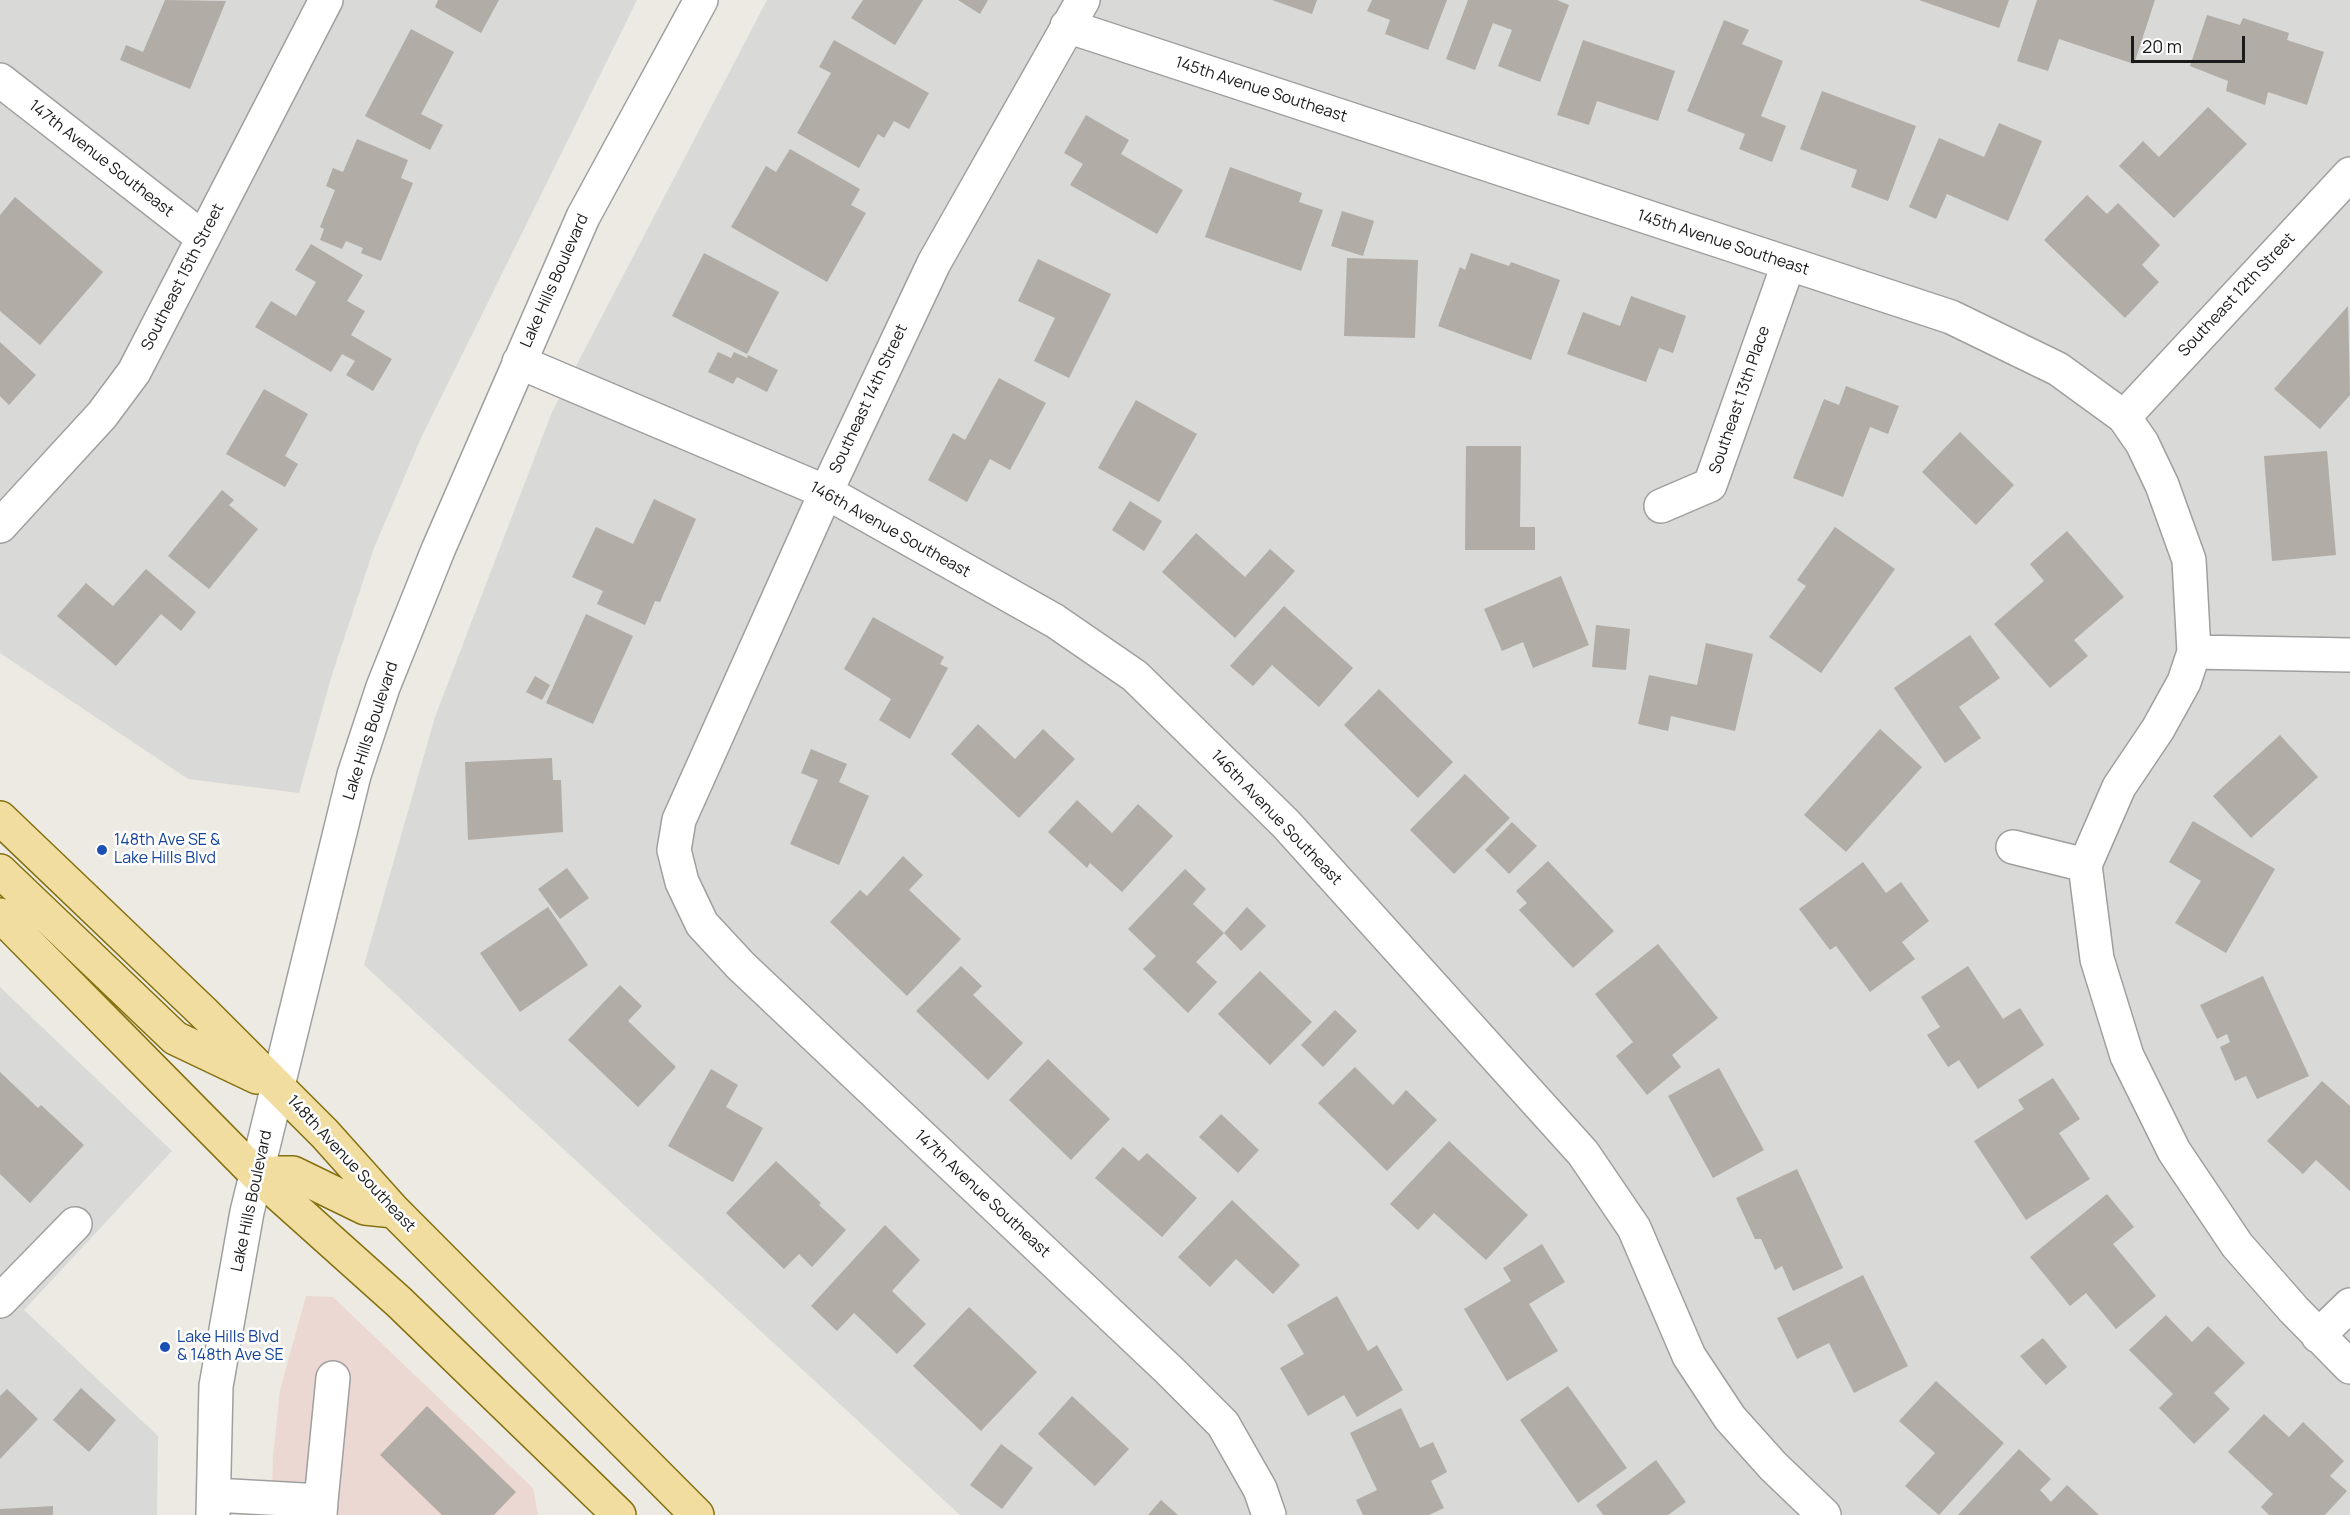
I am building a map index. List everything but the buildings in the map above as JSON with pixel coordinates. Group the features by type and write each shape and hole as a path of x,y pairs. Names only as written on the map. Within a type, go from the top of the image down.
{"main road":[{"name":"148th Avenue Southeast","path":"0,818 278,1087 325,1134 394,1211 697,1515"},
{"path":"0,872 175,1038 278,1087"},
{"path":"0,915 255,1173 399,1302 619,1515"},
{"path":"255,1173 293,1173 365,1208 394,1211"}],"street":[{"name":"Southeast 15th Street","path":"0,526 102,415 134,372 326,0"},
{"name":"Lake Hills Boulevard","path":"213,1505 216,1386 255,1173 354,775 383,687 442,539 583,217 701,0"},
{"name":"145th Avenue Southeast","path":"1075,13 1788,265 1951,317 2058,369 2124,417 2142,443 2162,485 2189,560 2194,652"},
{"name":"Southeast 14th Street","path":"682,882 674,850 679,820 826,492 934,263 1075,13"},
{"name":"147th Avenue Southeast","path":"0,80 203,238"},
{"name":"Southeast 12th Street","path":"2124,417 2350,174"},
{"name":"Southeast 13th Place","path":"1661,506 1710,485 1788,265"},
{"name":"146th Avenue Southeast","path":"519,362 826,492 1055,621 1135,676 1286,824 1583,1153 1634,1228 1689,1356 1730,1418 1773,1466 1824,1515"},
{"path":"2350,655 2194,652 2179,692 2158,729 2119,787 2085,865 2097,959 2127,1056 2174,1151 2237,1245 2318,1336 2350,1367"},
{"path":"2013,848 2085,865"},
{"name":"147th Avenue Southeast","path":"682,882 702,924 741,966 1223,1424 1260,1489 1269,1515"},
{"path":"4,1288 75,1224"},
{"path":"2318,1336 2350,1305"},
{"path":"213,1505 321,1508 333,1378"}],"shaded area":[{"path":"0,0 637,0 421,438 374,548 331,678 299,793 188,779 0,653"},
{"path":"767,0 2350,0 2350,1515 960,1515 364,965 435,717 552,412"},
{"path":"0,987 172,1151 24,1310 158,1436 157,1515 0,1515"},
{"path":"306,1296 333,1297 533,1488 538,1515 271,1515 273,1457 280,1390"}],"place":[{"name":"148th Ave SE & Lake Hills Blvd","path":"102,850"},
{"name":"Lake Hills Blvd & 148th Ave SE","path":"165,1347"}]}
